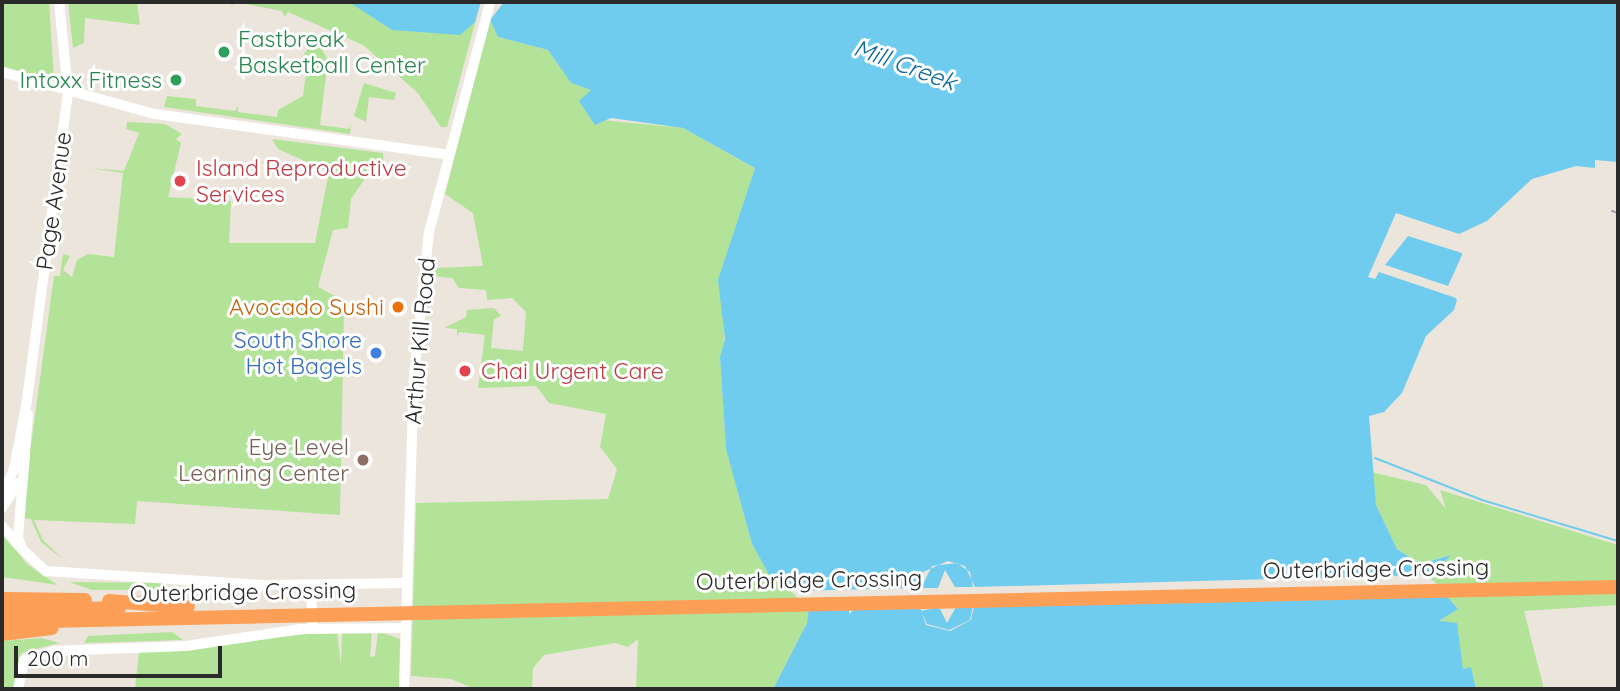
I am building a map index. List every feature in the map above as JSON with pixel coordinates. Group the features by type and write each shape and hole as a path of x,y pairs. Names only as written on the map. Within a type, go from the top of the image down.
{"highway":[{"name":"Outerbridge Crossing","path":"1043,594 1618,578"},
{"name":"Outerbridge Crossing","path":"2,622 223,610 1043,594 1618,587"},
{"path":"2,599 188,607"},
{"name":"Outerbridge Crossing","path":"2,611 188,607 223,610"},
{"path":"2,634 129,617"}],"street":[{"name":"Page Avenue","path":"2,495 14,470 27,400 68,92 59,2"},
{"name":"Arthur Kill Road","path":"404,689 418,335 445,154 490,2"},
{"path":"2,72 155,114 445,154"},
{"name":"Page Avenue","path":"2,508 25,455 27,400"},
{"path":"22,550 17,522 25,455"},
{"path":"2,526 22,550 62,576 311,585 407,583"},
{"path":"311,585 312,629"},
{"path":"18,689 23,662 46,652 186,646 312,629 406,628"}],"green space":[{"path":"2,2 49,2 54,81 2,66"},
{"path":"68,2 137,2 140,25 85,18 84,43 73,48"},
{"path":"235,2 373,2 477,16 447,127 441,127 417,92 363,45 288,12 285,17 282,11"},
{"path":"490,20 498,37 548,50 571,83 592,90 602,120 683,128 755,168 721,285 725,350 720,357 726,448 752,544 772,580 790,584 809,607 807,623 773,689 636,689 638,639 628,647 615,643 544,655 533,668 532,689 475,689 451,679 411,676 416,503 608,499 617,469 600,447 606,414 549,403 536,386 478,388 485,335 459,332 457,338 457,329 444,328 466,317 467,310 494,308 501,316 494,319 491,348 523,351 526,312 512,298 487,300 486,290 459,288 452,278 432,276 433,268 483,266 473,213 445,194"},
{"path":"316,39 328,60 320,125 349,129 351,124 350,134 164,107 167,96 196,99 196,106 235,111 238,106 238,112 277,117 278,110 303,96 308,57 303,55"},
{"path":"364,83 396,93 394,100 369,97 366,122 354,116"},
{"path":"127,122 165,124 182,134 176,139 181,143 168,197 231,201 229,243 315,243 329,172 278,149 272,139 383,153 384,169 366,177 351,199 348,228 333,230 318,287 335,296 344,311 340,515 137,501 135,524 34,520 43,540 64,560 41,542 31,519 21,518 54,276 60,276 63,254 70,256 63,270 72,277 77,260 88,254 114,257 123,173 90,168 124,171 139,133 126,129"},
{"path":"1371,472 1426,485 1446,509 1440,490 1618,545 1618,605 1524,611 1544,689 1476,689 1471,668 1463,669 1438,622 1458,609 1430,577 1450,555 1420,564 1397,549 1376,505"},
{"path":"2,532 27,564 58,585 2,577"},
{"path":"69,582 165,583 165,590 92,590"},
{"path":"372,630 370,657 375,656 378,631 400,639 399,689 135,689 139,652 337,631 341,665 342,631"},
{"path":"172,632 183,640 84,643 88,636"},
{"path":"42,638 59,643 21,653 14,689 2,689 2,641"}],"water":[{"path":"349,2 481,2 475,22 460,35 392,30"},
{"name":"Mill Creek","path":"504,2 1618,2 1618,162 1595,160 1595,168 1576,166 1532,179 1487,221 1459,234 1462,255 1448,286 1457,300 1454,310 1426,336 1402,393 1384,412 1369,416 1376,505 1397,549 1420,564 1451,555 1430,577 1458,609 1439,621 1457,623 1463,669 1471,667 1476,689 773,689 807,623 809,607 790,584 772,580 752,544 726,449 720,357 725,339 718,280 755,168 683,128 611,118 595,125 579,101 591,90 571,83 548,50 498,37 490,20"}],"pier":[{"path":"1396,213 1459,234 1465,254 1408,236 1385,265 1454,288 1459,299 1379,272 1375,279 1368,277"},
{"path":"931,569 921,588 938,588 945,570 955,587 973,587 972,580 975,587 1426,575 1452,596 974,607 971,620 950,631 926,625 922,614 927,624 949,630 970,620 973,606 956,607 947,623 939,607 921,611 920,607 855,609 849,614 849,609 806,608 791,591 919,588 923,572"}],"waterway":[{"path":"1375,458 1482,500 1618,541"}],"railway":[{"path":"1612,211 1618,213"}],"place":[{"name":"Fastbreak Basketball Center","path":"224,52"},
{"name":"Intoxx Fitness","path":"176,80"},
{"name":"Island Reproductive Services","path":"180,181"},
{"name":"Avocado Sushi","path":"398,307"},
{"name":"South Shore Hot Bagels","path":"376,353"},
{"name":"Chai Urgent Care","path":"465,371"},
{"name":"Eye Level Learning Center","path":"363,460"}]}
